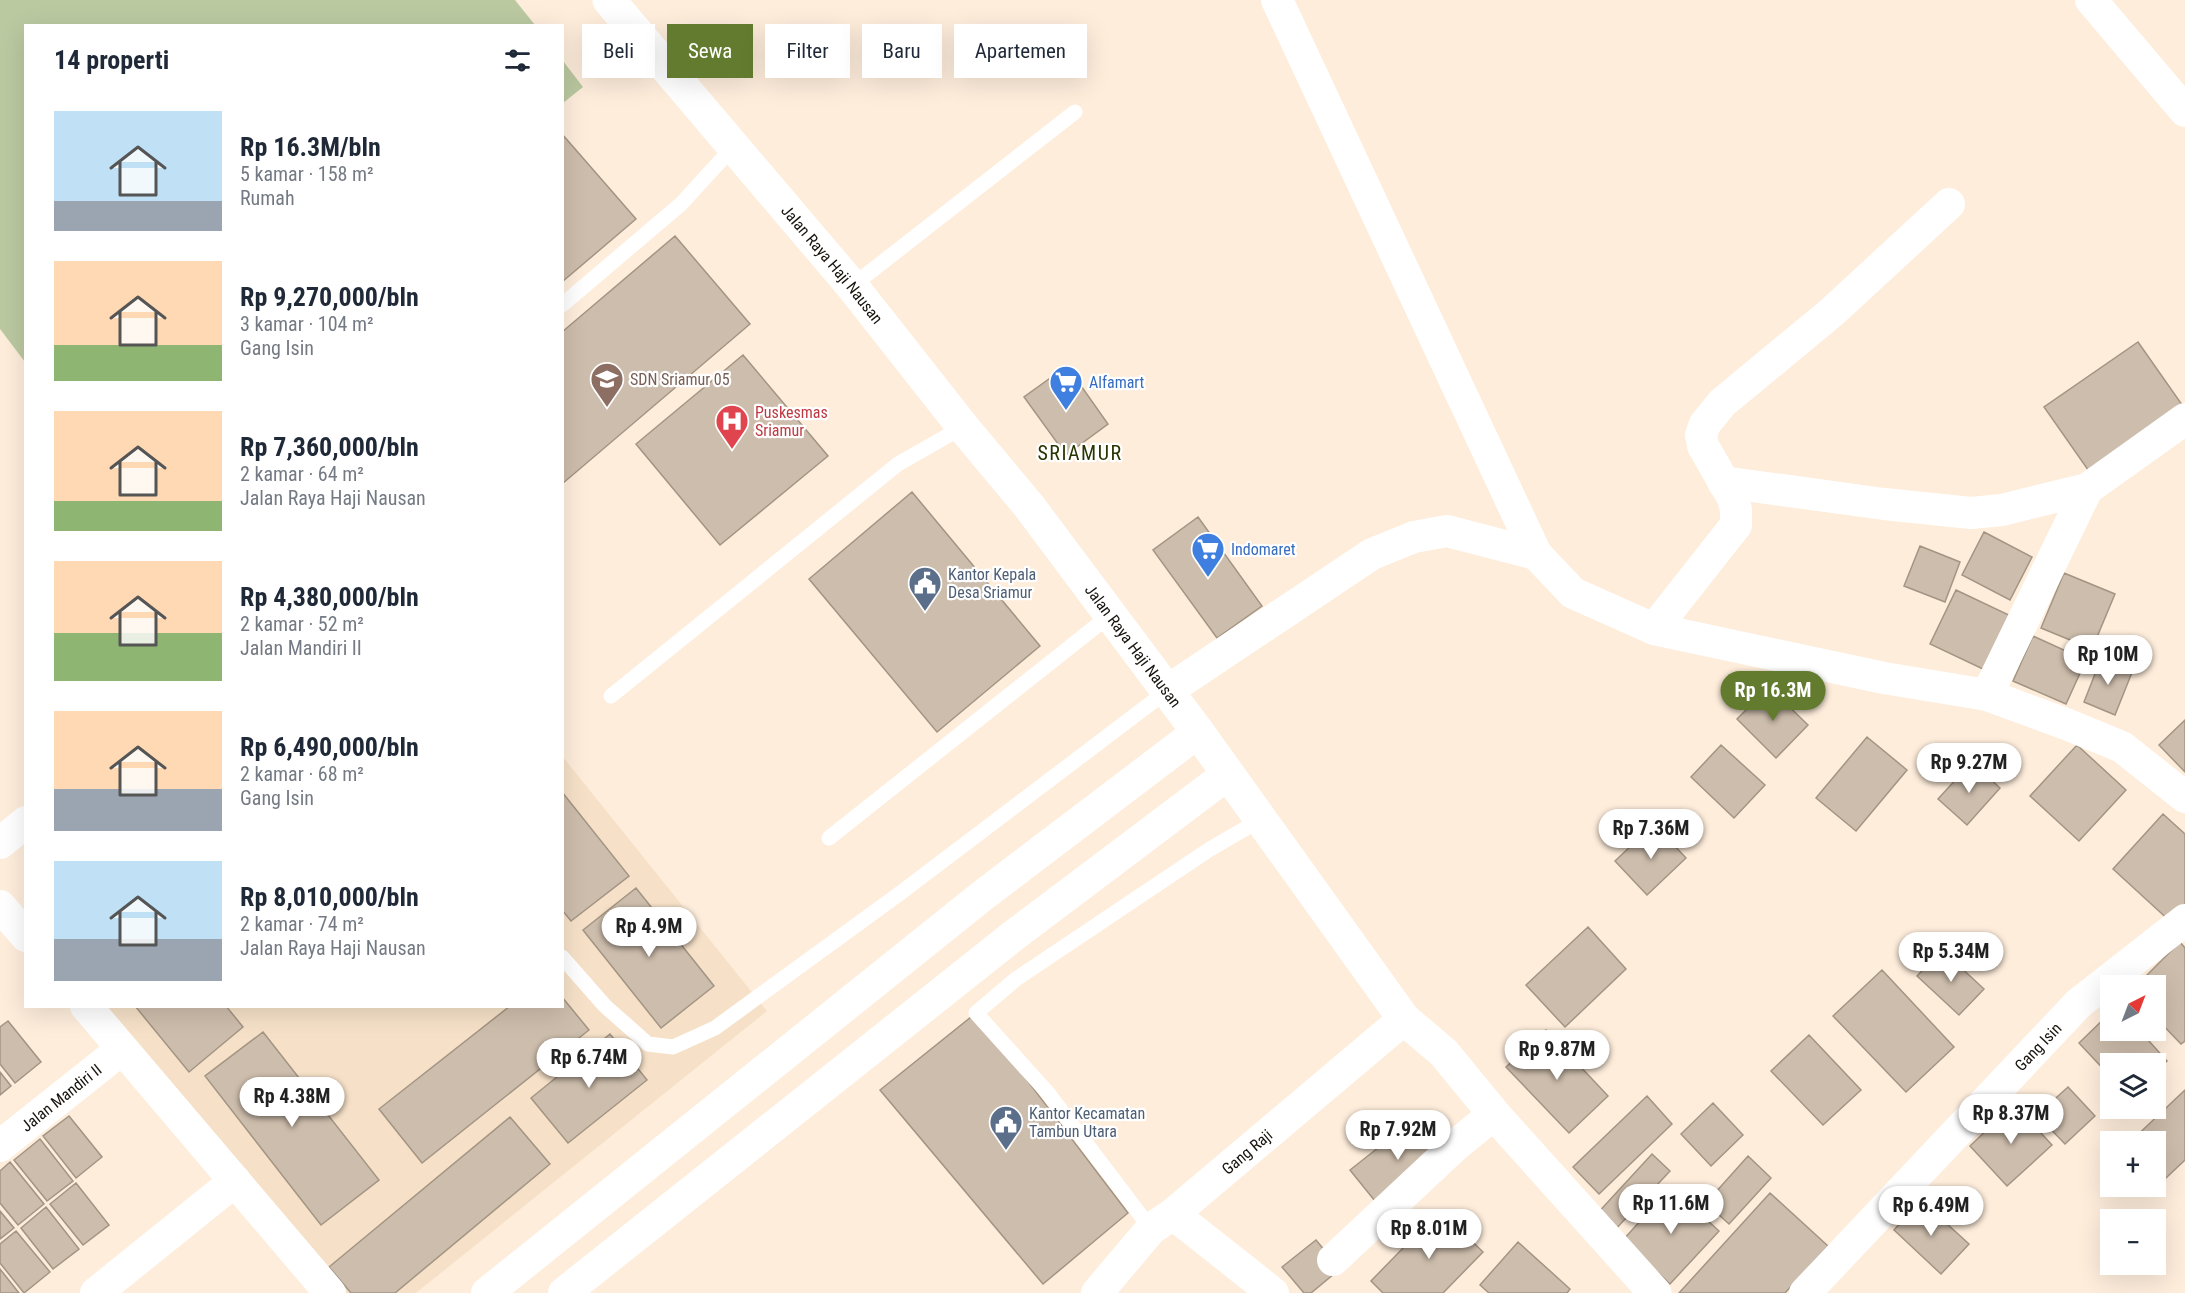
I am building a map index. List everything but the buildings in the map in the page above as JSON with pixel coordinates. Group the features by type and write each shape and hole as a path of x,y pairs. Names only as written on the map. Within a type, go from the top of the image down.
{"street":[{"name":"Jalan Raya Haji Nausan","path":"609,0 852,286 963,427 1029,506 1198,732 1404,1019 1444,1053 1494,1114 1655,1293"},
{"path":"1277,0 1536,554 1573,593 1654,629 1884,678 1987,695 2122,747 2185,797"},
{"path":"2091,0 2185,111"},
{"path":"1654,629 1736,525 1733,498 1703,446 1701,435 1704,424 1722,403 1832,312 1948,204"},
{"path":"1723,482 1884,504 1971,513 2023,506 2087,489 2185,419"},
{"path":"1987,695 2087,489"},
{"path":"1167,691 1372,554 1414,537 1447,531 1536,554"},
{"path":"487,1293 982,896 1198,732"},
{"path":"564,1293 1013,936 1228,774"},
{"path":"0,843 24,824"},
{"path":"982,896 1013,936"},
{"name":"Gang Isin","path":"1805,1293 2079,1003 2185,920"},
{"path":"88,1008 330,1293"},
{"name":"Gang Raji","path":"1097,1293 1162,1221 1404,1019"},
{"name":"Jalan Mandiri II","path":"0,1146 122,1049"},
{"path":"1333,1260 1456,1145 1494,1114"},
{"path":"96,1293 235,1181"},
{"path":"1162,1221 1273,1293"}],"lane":[{"path":"852,286 1075,112"},
{"path":"564,303 681,204 734,146"},
{"path":"611,696 898,464 963,427"},
{"path":"829,838 1109,615"},
{"path":"564,959 604,1006 648,1044 673,1047 715,1028 899,894 1167,691"},
{"path":"1162,1221 976,1014 1025,972 1210,849 1260,820"}],"shaded area":[{"path":"564,758 767,1011 416,1293 395,1293 550,1165 510,1117 330,1267 351,1293 325,1293 96,1008 136,1008 189,1071 225,1008 509,1008 379,1109 422,1163 589,1030 564,998 564,911 572,921 628,876 564,793","holes":["636,888 713,985 661,1027 583,930","262,1032 379,1180 322,1225 205,1077","610,1034 647,1080 568,1143 532,1097"]}],"green space":[{"path":"0,0 515,0 534,24 24,24 24,361 0,329"},
{"path":"564,62 583,87 564,102"}],"place":[{"name":"SDN Sriamur 05","path":"607,408"},
{"name":"Alfamart","path":"1066,411"},
{"name":"Puskesmas Sriamur","path":"732,450"},
{"name":"Indomaret","path":"1208,578"},
{"name":"Kantor Kepala Desa Sriamur","path":"925,612"},
{"name":"Kantor Kecamatan Tambun Utara","path":"1006,1151"}],"district":[{"name":"SRIAMUR","path":"1080,453"}]}
